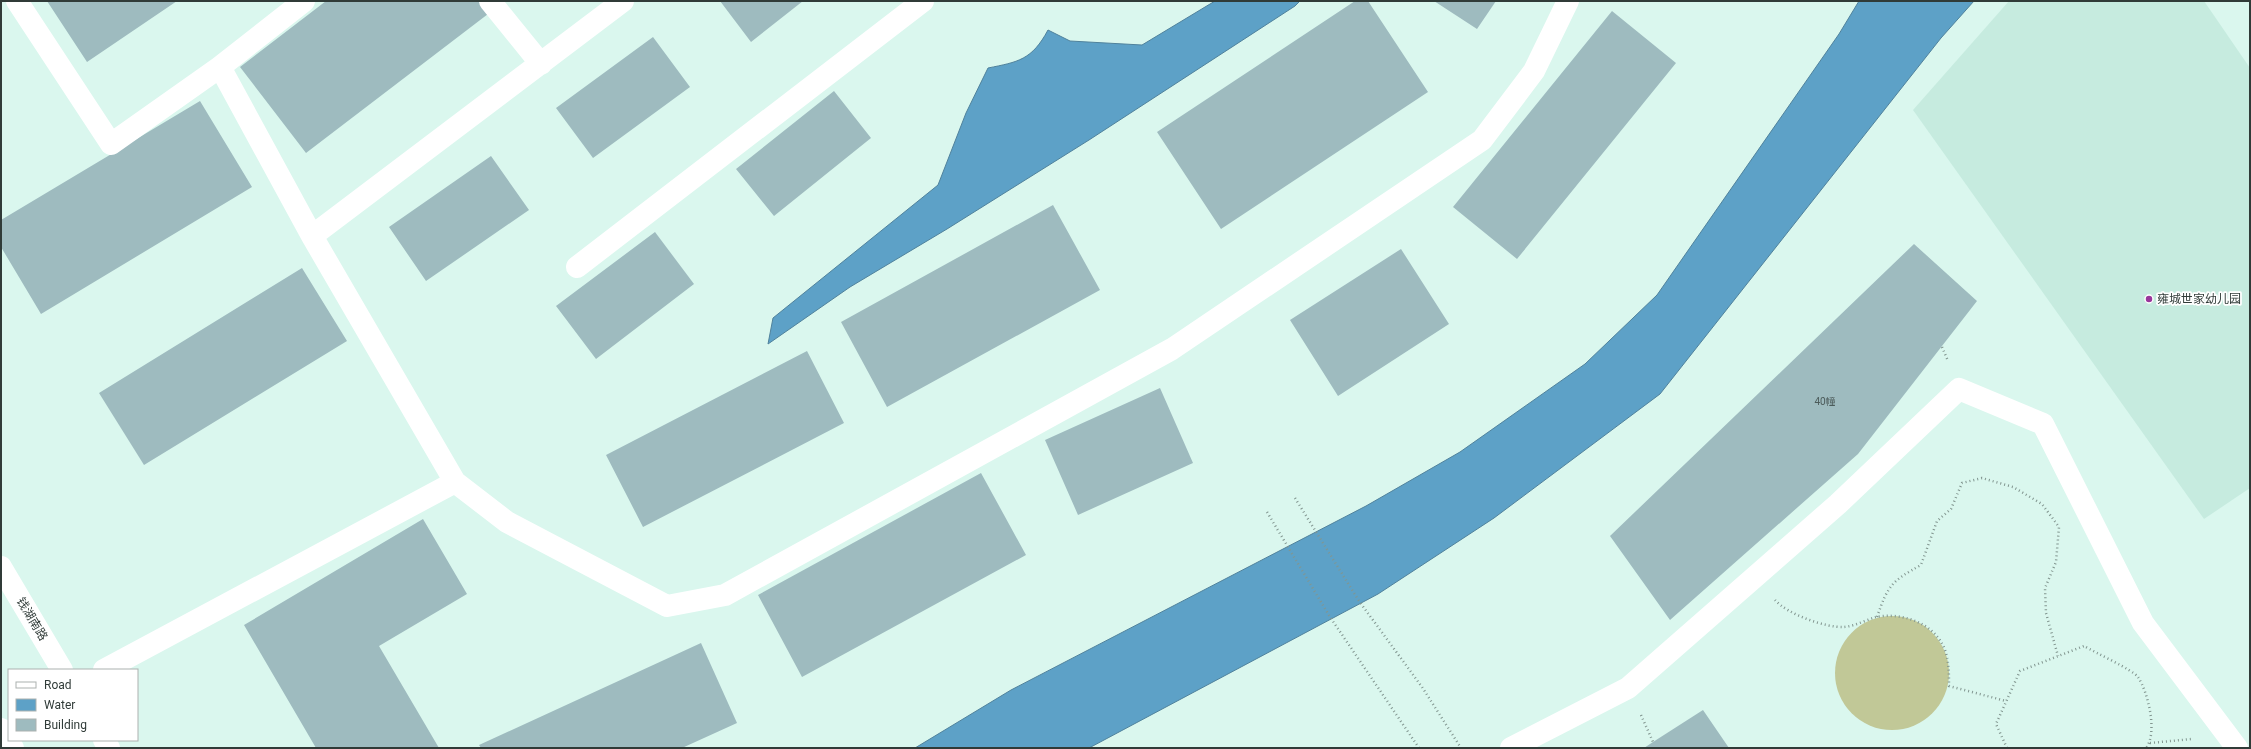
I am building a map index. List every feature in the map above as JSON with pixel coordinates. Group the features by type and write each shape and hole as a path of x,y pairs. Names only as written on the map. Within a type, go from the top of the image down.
{"main road":[{"path":"17,1 111,144 220,67 304,1"},
{"path":"490,1 542,64"},
{"path":"312,236 542,64 623,1"},
{"path":"577,267 924,1"},
{"path":"220,67 312,236 455,482 507,522 667,606 725,594 1172,349 1482,140 1534,71 1568,1"},
{"path":"1511,748 1628,688 1848,496 1960,389 2043,424 2143,623 2233,742"},
{"path":"106,669 455,482"},
{"name":"钱湖南路","path":"1,567 61,669"},
{"path":"1,728 8,740"}],"path":[{"path":"1877,617 1886,592 1902,576 1921,565 1937,521 1951,509 1962,483 1982,478 2013,487 2042,504 2059,527 2056,562 2045,588 2046,613 2058,656"},
{"path":"1294,498 1359,601 1422,687 1462,748"},
{"path":"1268,512 1330,617 1419,748"},
{"path":"1755,577 1778,604 1806,620 1844,627 1877,617 1897,616 1916,620 1928,628 1938,638 1945,649 1949,667 1949,686 2006,701"},
{"path":"2007,748 1996,724 2020,671 2084,646 2137,677 2151,712 2150,743 2146,748"},
{"path":"2150,743 2233,742"}],"shaded area":[{"name":"雍城世家幼儿园","path":"2009,1 2204,1 2250,68 2250,488 2204,519 1913,110"}],"green space":[{"path":"1892,616 1914,620 1933,632 1945,651 1949,673 1945,695 1933,714 1914,726 1892,730 1870,726 1851,714 1839,695 1835,673 1839,651 1851,632 1870,620"}],"water":[{"path":"1215,1 1300,1 1295,6 1089,140 947,229 850,287 768,344 773,318 938,185 966,113 988,68 1008,64 1030,54 1048,30 1070,41 1142,45"},
{"path":"1859,1 1974,1 1941,38 1660,394 1494,518 1378,594 1089,748 915,748 1011,690 1366,506 1460,452 1585,364 1657,295 1839,34"}],"building":[{"path":"47,1 177,1 87,62"},
{"path":"326,1 478,1 488,14 306,153 240,67"},
{"path":"720,1 803,1 751,42"},
{"path":"1355,1 1368,1 1428,92 1221,229 1157,132"},
{"path":"1434,1 1496,1 1477,29"},
{"path":"1612,11 1676,63 1517,259 1453,207"},
{"path":"653,37 690,87 593,158 556,108"},
{"path":"834,91 871,138 774,216 736,169"},
{"path":"200,101 252,187 41,314 1,247 1,220"},
{"path":"491,156 529,210 426,281 389,227"},
{"path":"1053,205 1100,290 887,407 841,322"},
{"path":"655,232 694,284 596,359 556,306"},
{"path":"1914,244 1977,301 1858,454 1670,620 1610,536"},
{"path":"1401,249 1449,324 1338,396 1290,320"},
{"path":"302,268 347,341 144,465 99,393"},
{"path":"807,351 844,423 643,527 606,455"},
{"path":"1160,388 1193,463 1078,515 1045,440"},
{"path":"981,473 1026,555 802,677 758,595"},
{"path":"423,519 467,594 379,646 439,748 316,748 244,625"},
{"path":"701,643 737,723 682,748 481,748 479,745"},
{"path":"1703,710 1729,748 1644,748 1653,742"}],"place":[{"name":"雍城世家幼儿园","path":"2149,299"}]}
